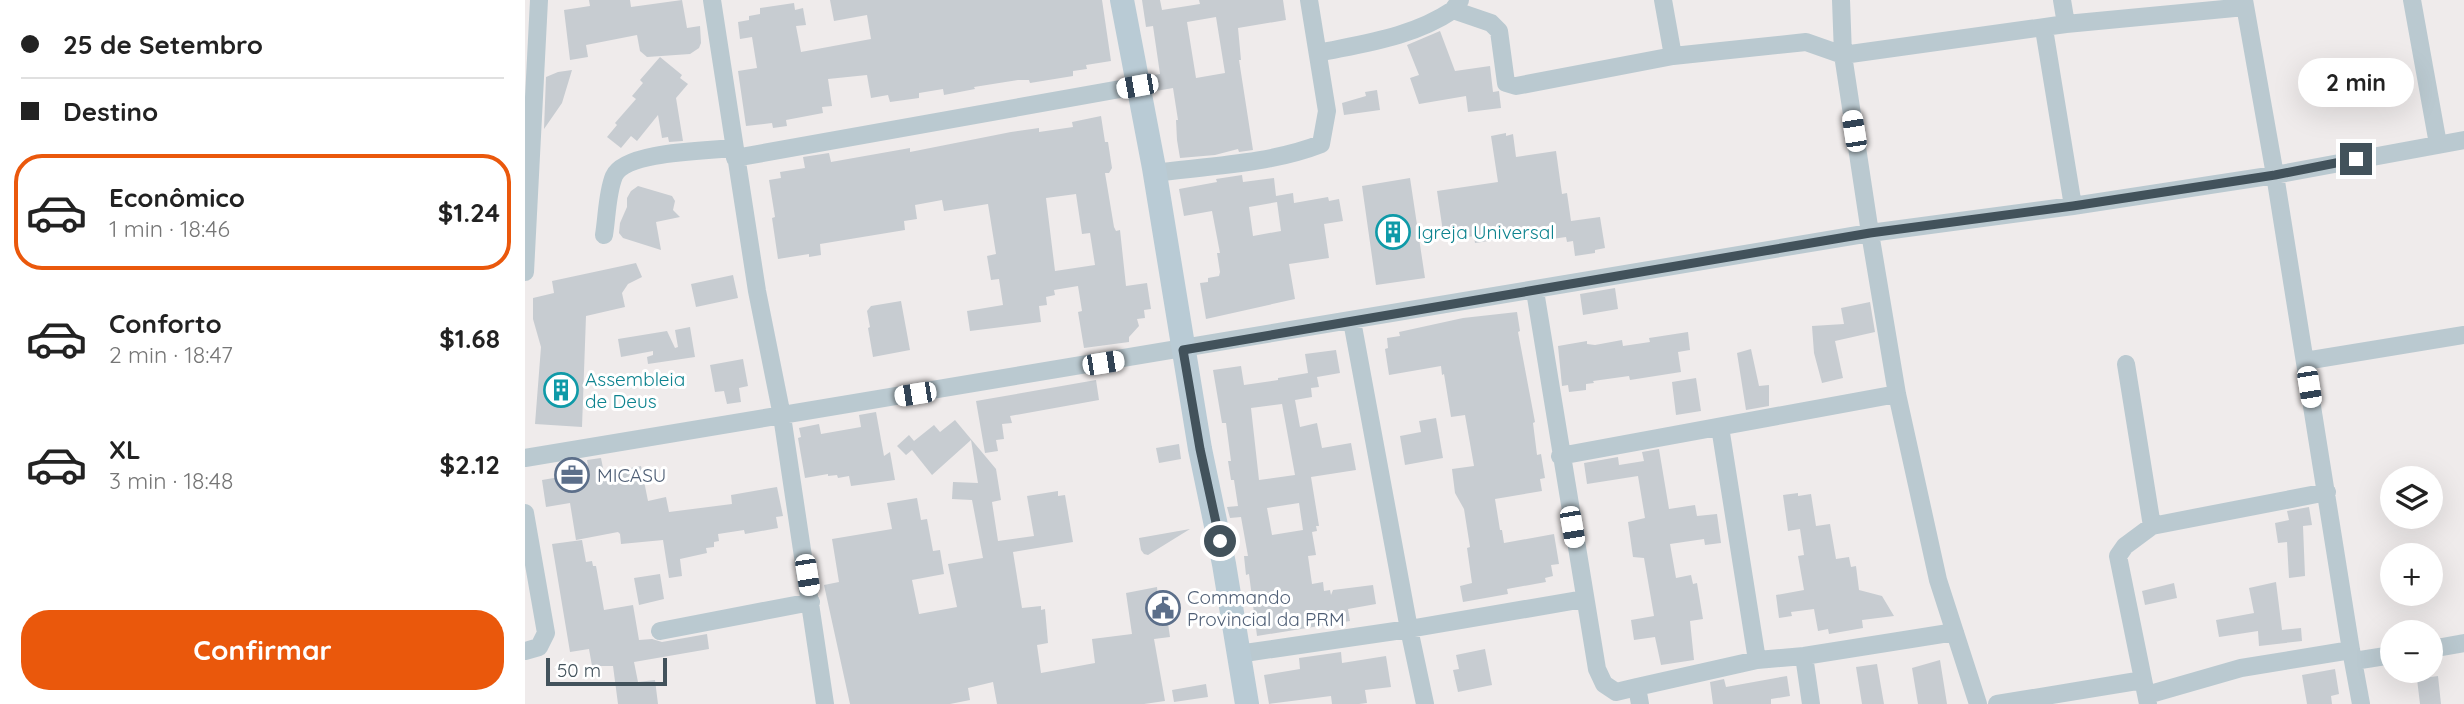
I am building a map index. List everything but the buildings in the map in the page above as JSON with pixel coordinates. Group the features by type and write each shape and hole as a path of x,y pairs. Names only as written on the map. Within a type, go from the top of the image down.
{"street":[{"path":"525,272 530,89 540,0"},
{"path":"712,0 757,291 782,416 825,704"},
{"path":"1122,0 1247,704"},
{"path":"1153,173 1248,161 1303,151 1321,144 1327,111 1309,0"},
{"path":"1663,0 1673,57"},
{"path":"1840,0 1843,55 1897,394 1938,580 1978,704"},
{"path":"2062,0 2066,24"},
{"path":"2412,0 2438,144"},
{"path":"1318,53 1408,33 1434,22 1457,5 1491,23 1499,31 1506,83 1516,86 1673,57 1806,42 1843,55 2244,3 2275,175 2361,704"},
{"path":"2044,29 2073,206"},
{"path":"604,235 613,177 619,168 632,161 661,155 734,153 1137,86"},
{"path":"525,458 1870,233 2275,175 2464,140"},
{"path":"1535,291 1584,599 1597,669 1604,684 1616,692 1638,695 1757,660 1804,656 1955,632"},
{"path":"1352,321 1425,704"},
{"path":"2305,361 2464,335"},
{"path":"2126,364 2152,526"},
{"path":"1560,456 1897,394"},
{"path":"1720,427 1757,660"},
{"path":"2146,693 2118,556 2125,545 2152,526 2327,492"},
{"path":"525,513 545,633 539,647 525,651"},
{"path":"1238,654 1409,629 1584,599"},
{"path":"660,631 811,601"},
{"path":"2443,647 2464,643"},
{"path":"1997,704 2146,693 2241,668 2380,655"},
{"path":"1804,656 1811,704"}],"place":[{"name":"Igreja Universal","path":"1393,232"},
{"name":"Assembleia de Deus","path":"561,390"},
{"name":"MICASU","path":"572,475"},
{"name":"Commando Provincial da PRM","path":"1163,608"}],"route":[{"path":"1220,541 1200,449 1183,350 1870,233 2073,206 2275,175 2356,159"}]}
